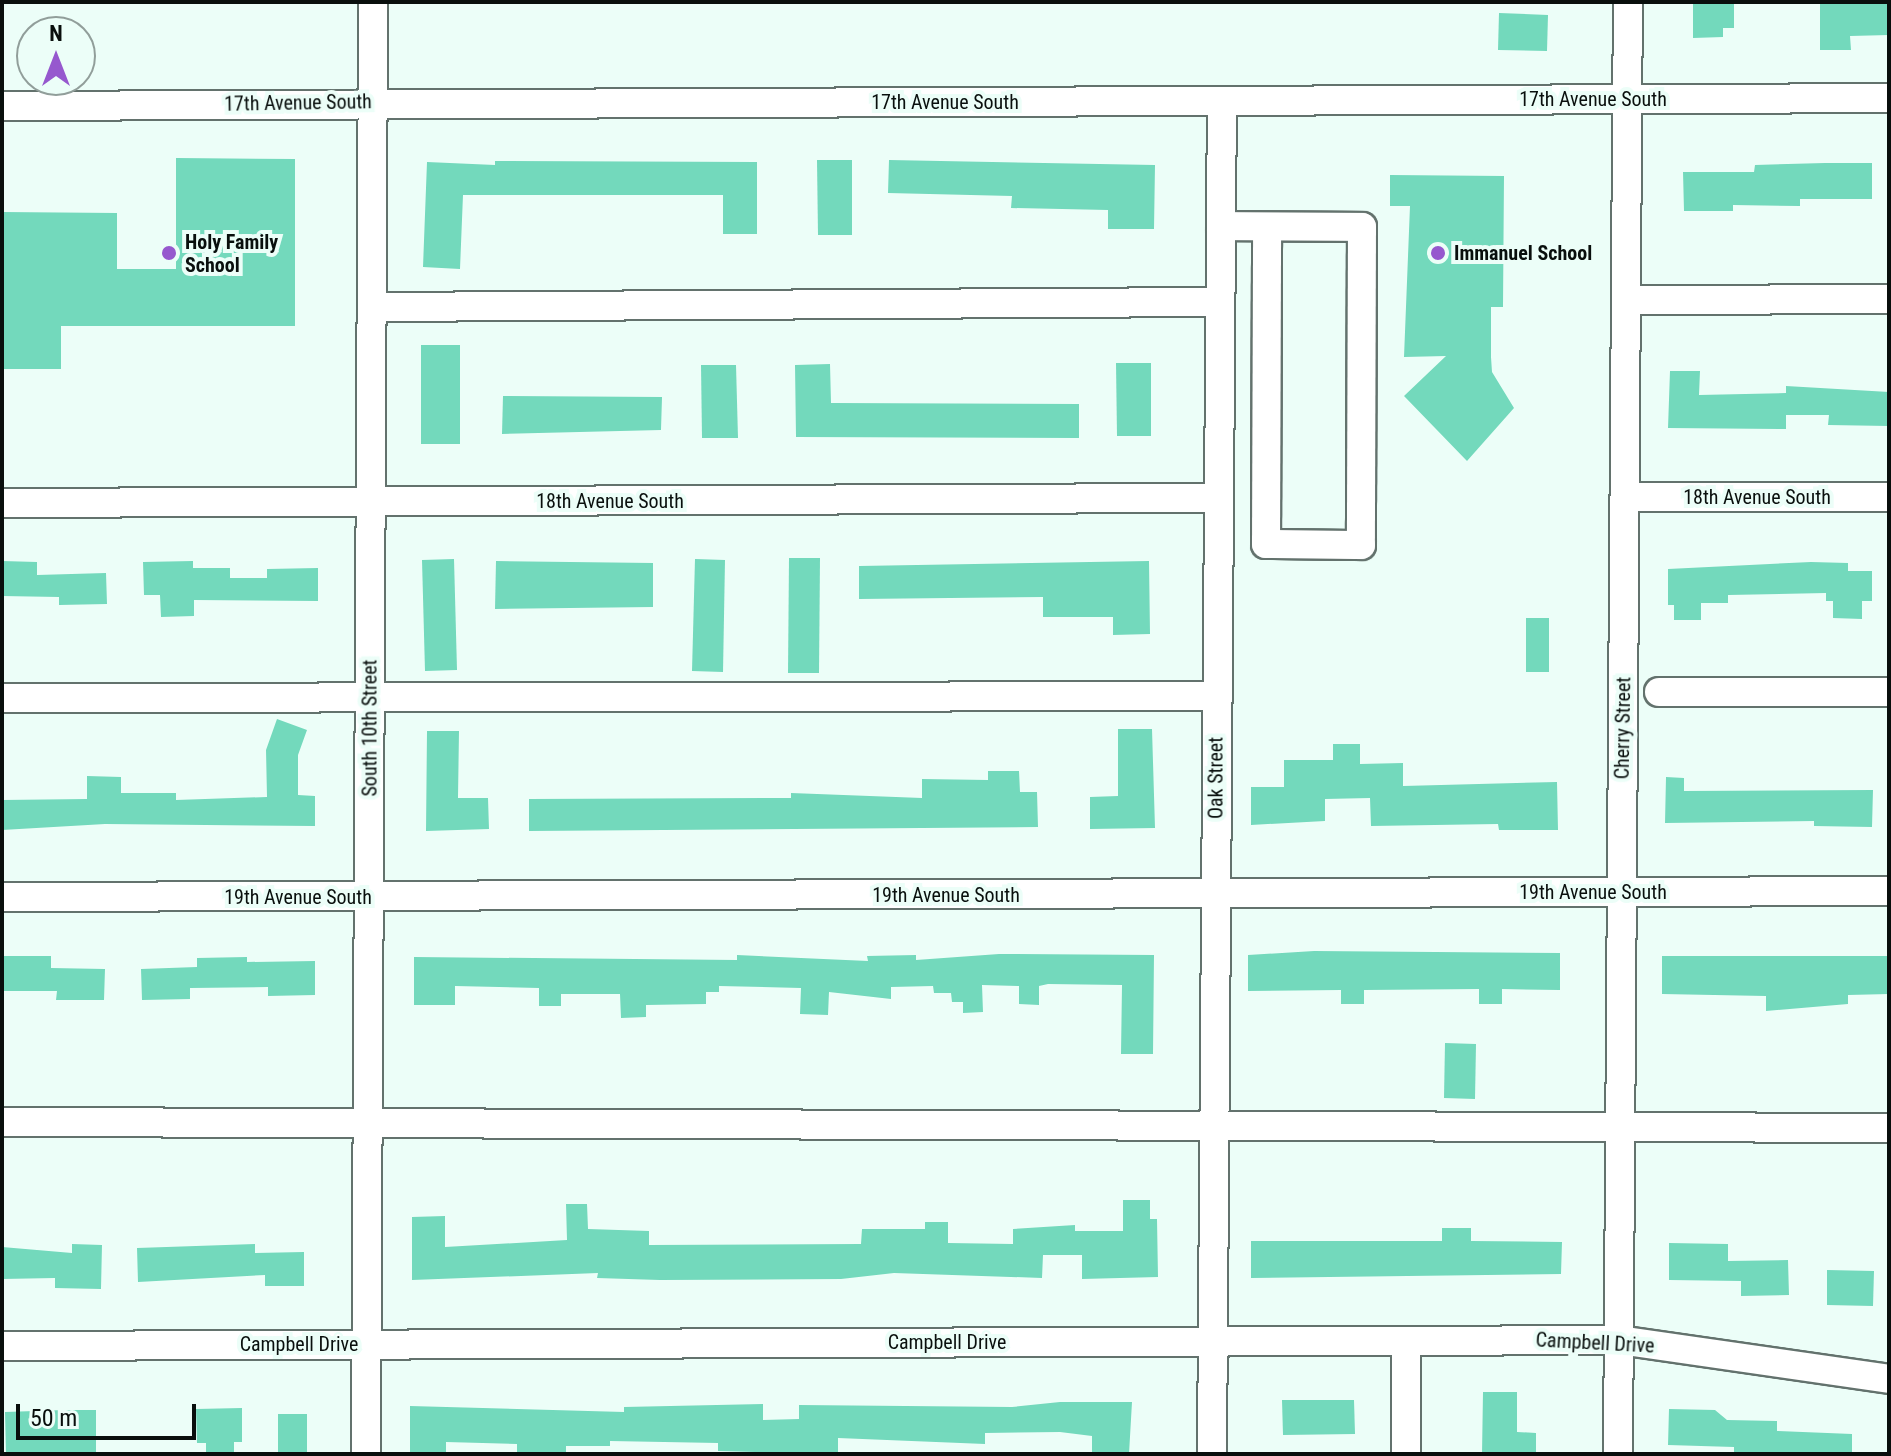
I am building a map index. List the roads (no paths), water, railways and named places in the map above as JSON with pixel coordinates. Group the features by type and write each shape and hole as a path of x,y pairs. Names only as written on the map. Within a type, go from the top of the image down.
{"street":[{"name":"South 10th Street","path":"366,1454 373,2"},
{"name":"Cherry Street","path":"1618,1454 1628,2"},
{"name":"17th Avenue South","path":"2,106 372,102 1889,98"},
{"name":"Oak Street","path":"1212,1454 1222,102"},
{"path":"1221,226 1362,227 1361,545 1266,544 1267,227"},
{"path":"1627,300 1889,299"},
{"path":"372,307 1220,302"},
{"path":"1219,407 1266,407"},
{"name":"18th Avenue South","path":"1626,497 1889,497"},
{"name":"18th Avenue South","path":"2,503 1218,498"},
{"path":"1659,692 1889,692"},
{"path":"2,698 1217,696"},
{"name":"19th Avenue South","path":"2,897 1889,891"},
{"path":"2,1122 1889,1128"},
{"name":"Campbell Drive","path":"2,1346 1619,1340 1889,1379"},
{"path":"1406,1341 1406,1454"}],"place":[{"name":"Holy Family School","path":"169,253"},
{"name":"Immanuel School","path":"1438,253"}]}
